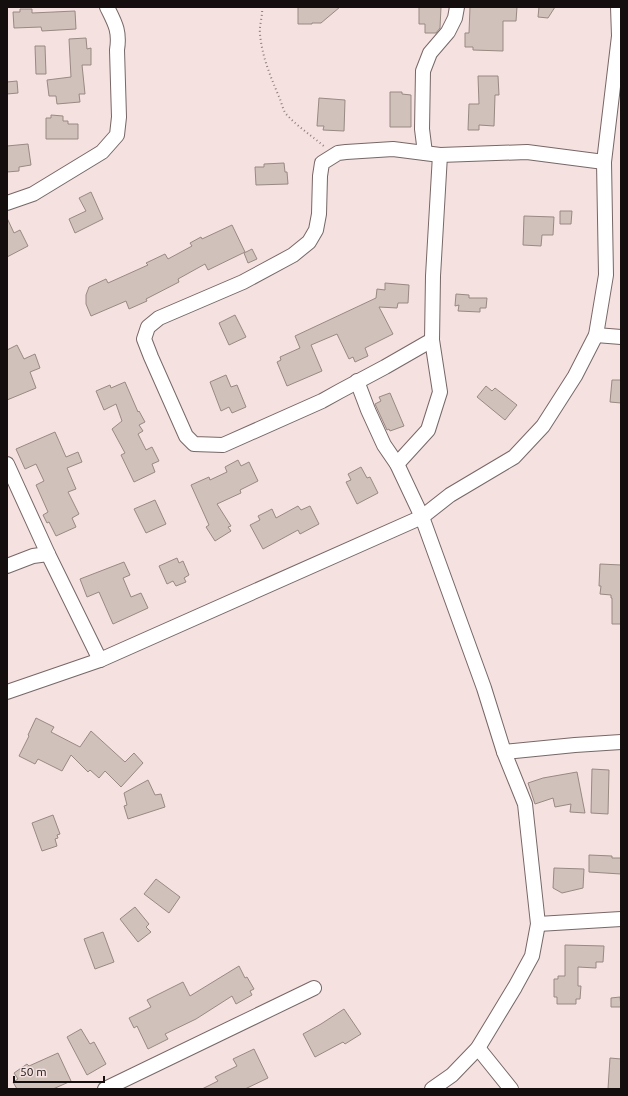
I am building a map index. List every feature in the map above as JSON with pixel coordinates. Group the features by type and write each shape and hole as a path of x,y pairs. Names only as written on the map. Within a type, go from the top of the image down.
{"street":[{"path":"7,203 33,194 102,152 116,135 119,117 117,50 119,39 118,29 106,7"},
{"path":"425,153 422,129 423,71 430,53 448,32 455,18 456,7"},
{"path":"7,692 100,660 422,517 450,495 514,457 543,426 575,376 596,335 606,275 604,162 619,36 618,7"},
{"path":"432,340 385,368 357,381 322,401 223,445 194,444 186,436 144,339 148,327 159,318 243,282 293,255 309,242 316,230 319,214 320,176 322,163 338,153 393,149 440,156 527,152 604,162"},
{"path":"397,464 428,430 440,392 432,340 433,276 440,156"},
{"path":"596,335 621,337"},
{"path":"357,381 384,445 397,464 422,517 484,688 504,752 525,804 538,924 532,956 478,1048 452,1075 432,1089"},
{"path":"7,464 48,554 100,660"},
{"path":"7,566 33,556 48,554"},
{"path":"504,752 621,742"},
{"path":"538,924 621,919"},
{"path":"105,1089 314,988"},
{"path":"478,1048 511,1089"}],"path":[{"path":"262,7 263,11 259,33 266,65 286,114 334,156"}],"building":[{"path":"298,7 340,7 321,23 298,24"},
{"path":"419,7 441,7 440,28 436,33 425,33 425,24 419,24"},
{"path":"470,7 517,7 516,21 503,21 503,51 473,50 473,47 465,47 465,33 469,33"},
{"path":"539,7 555,7 548,18 538,17"},
{"path":"20,9 32,9 32,13 75,11 76,29 42,31 41,27 14,28 13,12 20,12"},
{"path":"86,38 87,49 91,48 91,65 82,65 85,94 79,94 80,102 57,104 56,96 49,96 47,80 71,77 69,39"},
{"path":"35,46 45,46 46,74 36,74"},
{"path":"478,76 498,76 499,95 495,95 494,126 479,125 479,130 468,130 469,104 479,104"},
{"path":"17,81 18,93 7,94 7,82"},
{"path":"390,92 402,92 402,94 411,95 411,127 390,127"},
{"path":"319,98 345,100 344,131 323,130 324,126 317,126"},
{"path":"51,115 63,116 63,121 68,121 68,124 78,124 78,139 46,139 46,118 51,118"},
{"path":"28,144 31,165 19,167 19,171 7,172 7,146"},
{"path":"284,163 285,172 287,172 288,184 256,185 255,167 264,167 264,164"},
{"path":"91,192 103,219 75,233 69,219 86,211 79,198"},
{"path":"560,211 572,211 571,224 560,224"},
{"path":"524,216 554,217 553,235 542,235 541,246 523,245"},
{"path":"7,218 14,233 20,230 28,246 7,257"},
{"path":"232,225 245,252 208,270 205,264 178,279 179,282 146,299 147,301 129,309 126,301 91,316 86,304 86,295 89,287 106,279 108,283 148,265 146,263 165,254 168,259 192,246 190,243 201,237 202,239"},
{"path":"252,249 257,259 248,263 244,253"},
{"path":"385,283 409,285 408,303 398,303 397,308 379,307 393,334 365,348 368,356 355,362 353,357 349,359 337,334 311,345 322,371 287,386 277,362 281,360 280,357 300,348 295,336 376,298 377,289 385,290"},
{"path":"456,294 469,295 469,298 487,298 486,308 480,308 480,312 458,311 459,305 455,306"},
{"path":"235,315 246,337 229,345 219,323"},
{"path":"17,345 24,359 35,354 40,368 30,372 36,388 7,400 7,350"},
{"path":"226,375 231,387 237,385 246,407 232,413 229,407 221,411 210,382"},
{"path":"612,380 621,380 621,403 610,402"},
{"path":"125,382 138,412 139,411 145,422 139,425 143,431 138,434 146,450 152,447 159,461 152,464 155,472 134,482 121,455 125,453 112,429 122,421 116,404 104,410 96,391 110,385 111,388"},
{"path":"486,386 492,391 495,388 517,405 505,420 477,397"},
{"path":"390,393 404,426 390,431 389,429 387,430 375,404 381,401 379,397"},
{"path":"55,432 66,457 78,452 82,462 67,468 76,489 68,492 79,514 72,518 76,527 56,536 49,522 47,523 43,515 48,512 36,485 44,481 36,464 25,469 16,449"},
{"path":"238,460 241,466 249,462 258,481 240,490 241,493 217,504 231,526 228,527 231,531 215,541 206,527 209,525 191,485 209,477 210,480 227,472 225,467"},
{"path":"361,467 367,478 370,477 378,493 357,504 346,482 351,480 348,474"},
{"path":"155,500 166,524 146,533 134,509"},
{"path":"298,506 301,510 310,506 319,524 300,534 298,530 263,549 250,525 260,520 258,516 272,509 276,518"},
{"path":"177,558 179,563 183,561 189,575 184,578 186,582 176,586 173,581 167,584 159,566"},
{"path":"124,562 130,575 123,578 131,597 141,593 148,608 113,624 99,592 87,597 80,579"},
{"path":"600,564 621,565 621,624 612,624 611,595 600,594"},
{"path":"36,718 54,727 51,732 80,747 91,731 125,762 134,753 143,763 121,787 105,771 99,778 90,770 88,772 71,755 62,771 38,759 35,764 19,756"},
{"path":"592,769 609,770 608,814 591,813"},
{"path":"577,772 585,813 570,812 571,804 555,807 553,798 535,804 528,783 543,778"},
{"path":"148,780 155,795 161,794 165,807 128,819 124,806 127,805 124,793"},
{"path":"53,815 60,834 57,835 58,838 55,839 57,846 42,851 32,823"},
{"path":"589,855 621,858 621,874 589,872"},
{"path":"554,868 584,869 583,888 562,893 553,888"},
{"path":"156,879 180,897 169,913 144,894"},
{"path":"135,907 149,924 146,927 151,932 138,942 120,919"},
{"path":"103,932 114,962 95,969 84,939"},
{"path":"565,945 604,946 603,962 596,962 596,968 578,967 578,986 581,986 580,999 576,999 576,1004 557,1004 557,997 554,997 554,979 558,979 558,976 565,976"},
{"path":"239,966 245,978 247,977 254,989 250,991 252,995 236,1004 232,996 196,1019 165,1034 168,1039 148,1049 137,1026 134,1028 129,1018 151,1007 147,1000 183,982 190,996"},
{"path":"620,997 621,1007 611,1007 611,998"},
{"path":"344,1009 361,1034 345,1044 343,1042 315,1057 303,1034"},
{"path":"81,1029 90,1044 94,1042 106,1064 87,1075 67,1037"},
{"path":"254,1049 268,1078 245,1089 202,1089 218,1081 215,1077 237,1066 233,1059"},
{"path":"58,1053 71,1081 53,1089 17,1089 13,1082 18,1079 14,1073 27,1064 29,1066"},
{"path":"610,1058 621,1059 621,1089 608,1089"}]}
